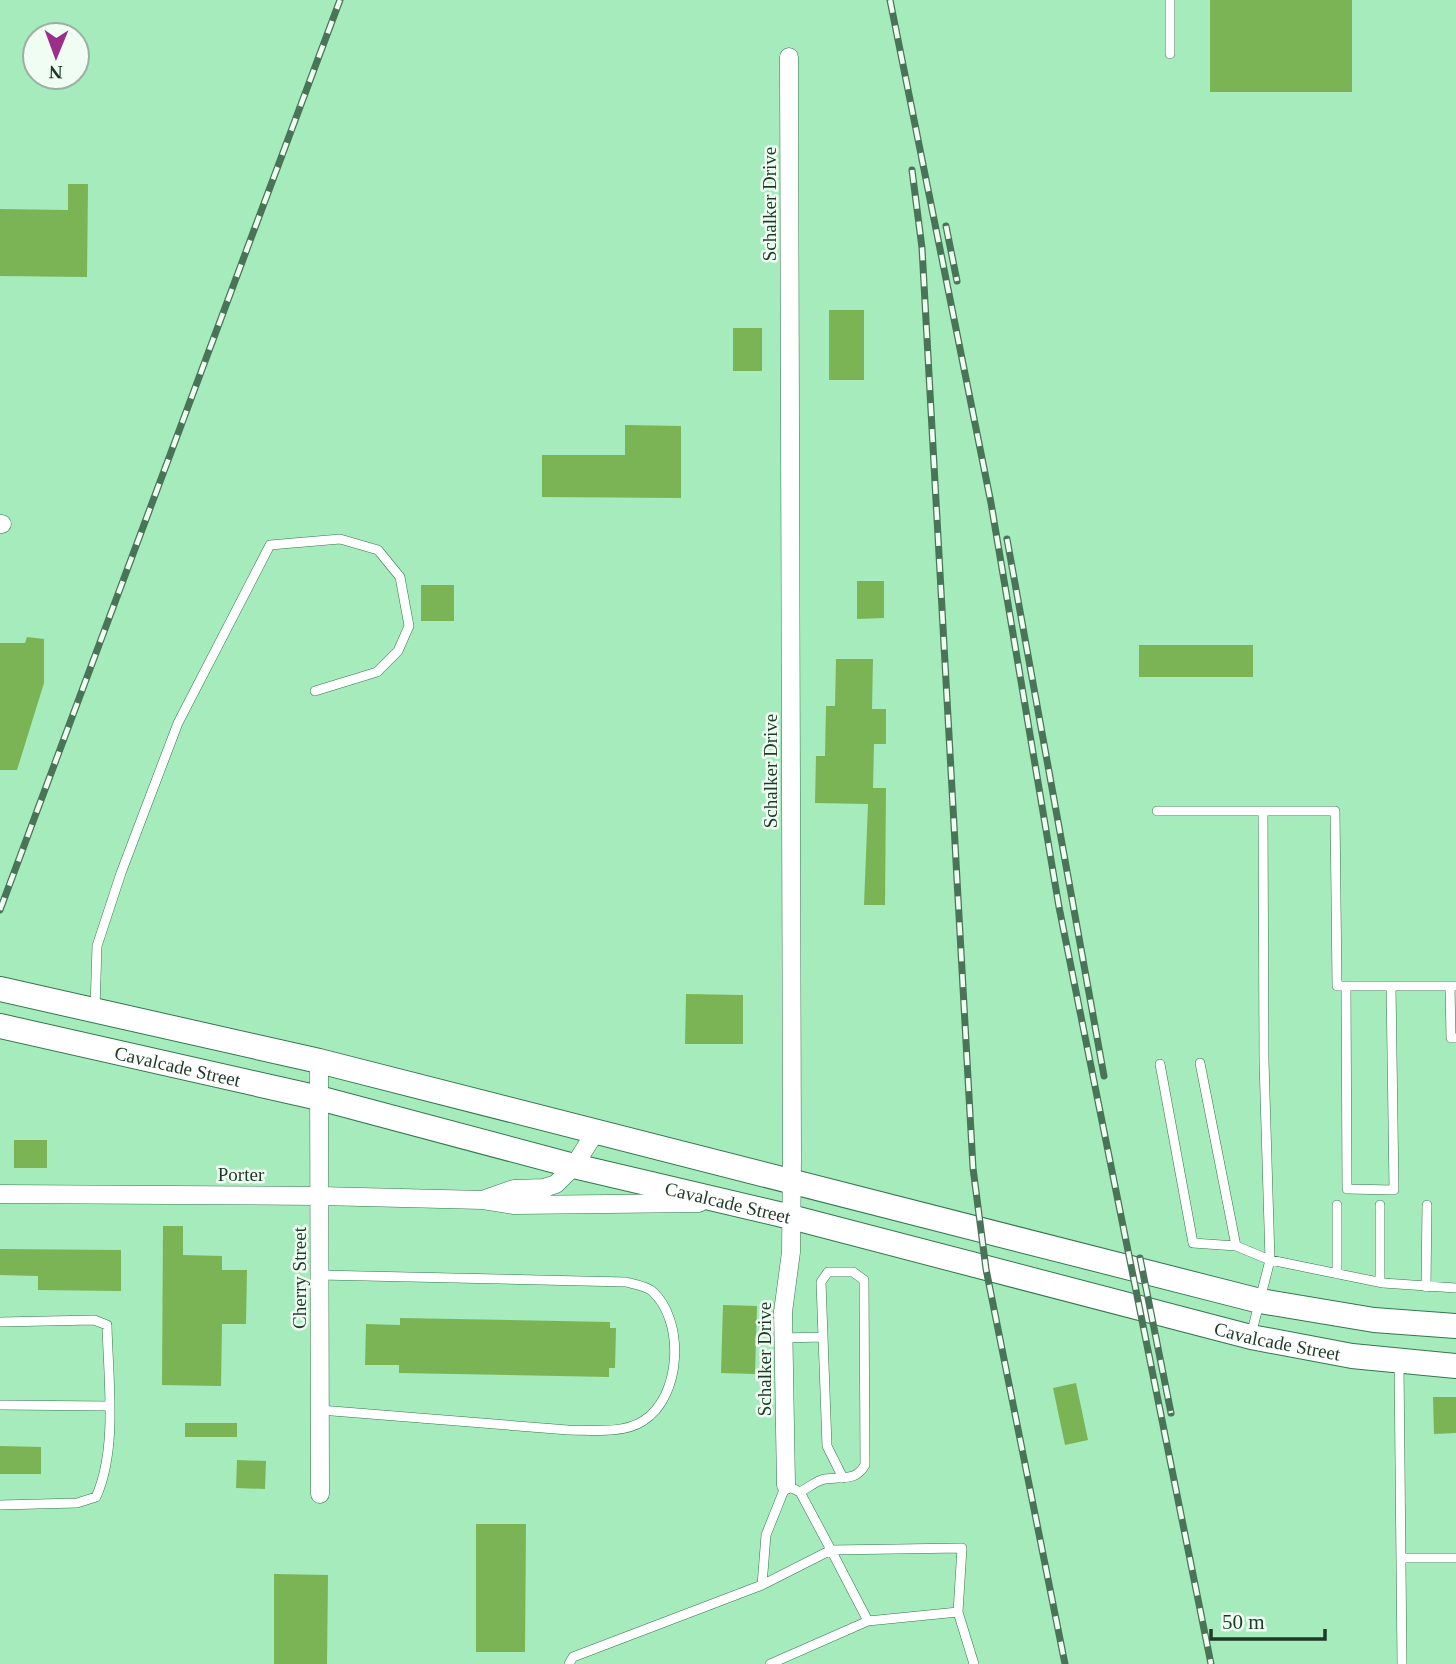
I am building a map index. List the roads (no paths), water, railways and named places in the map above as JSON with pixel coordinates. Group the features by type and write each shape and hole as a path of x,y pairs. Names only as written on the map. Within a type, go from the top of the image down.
{"main road":[{"name":"Cavalcade Street","path":"0,989 319,1061 1260,1301 1374,1320 1456,1326"},
{"name":"Cavalcade Street","path":"0,1026 319,1098 574,1166 791,1217 1251,1337 1399,1362 1456,1366"},
{"path":"1040,1283 1050,1249"}],"street":[{"name":"Schalker Drive","path":"789,57 791,1217 783,1338 793,1489"},
{"name":"Cherry Street","path":"319,1061 320,1494"},
{"name":"Porter","path":"483,1200 514,1189 544,1188 556,1184 574,1166 596,1131"},
{"name":"Porter","path":"0,1194 320,1196 483,1200 514,1205 656,1202 734,1204"}],"lane":[{"path":"1170,0 1170,54"},
{"path":"95,1011 97,946 121,873 178,723 270,545 340,540 378,550 400,577 409,626 398,651 377,672 315,691"},
{"path":"1157,811 1335,811 1337,986 1453,986 1451,1038 1456,1038"},
{"path":"1251,1337 1270,1260 1264,1061 1264,811"},
{"path":"1346,986 1347,1189 1394,1189 1391,986"},
{"path":"1200,1063 1236,1245"},
{"path":"1160,1064 1193,1243 1236,1245 1270,1260 1380,1282 1456,1288"},
{"path":"1337,1205 1337,1274"},
{"path":"1380,1205 1380,1282"},
{"path":"1426,1287 1427,1205"},
{"path":"762,1585 766,1535 793,1489 823,1479 844,1478 860,1475 865,1465 864,1280 860,1275 828,1272 822,1276 827,1446 844,1478"},
{"path":"320,1275 626,1282 650,1289 664,1305 672,1327 673,1350 671,1380 660,1405 642,1422 609,1430 568,1430 320,1410"},
{"path":"0,1322 94,1320 107,1325 108,1406 108,1454 104,1480 96,1497 77,1503 0,1505"},
{"path":"783,1338 822,1337"},
{"path":"1399,1362 1402,1664"},
{"path":"0,1405 108,1406"},
{"path":"793,1489 831,1550 868,1621"},
{"path":"569,1664 573,1657 762,1585 831,1550 962,1548 958,1612 974,1664"},
{"path":"1402,1558 1456,1558"},
{"path":"771,1664 868,1621 958,1612"}],"railway":[{"path":"0,910 340,0"},
{"path":"890,0 991,503 1059,907 1211,1664"},
{"path":"912,170 922,248 973,1168 986,1269 1065,1664"},
{"path":"946,226 957,281"},
{"path":"1007,539 1104,1076"},
{"path":"1140,1258 1171,1413"}]}
